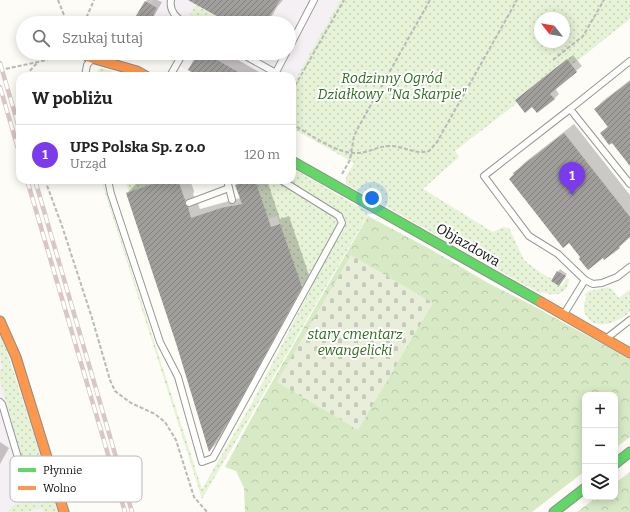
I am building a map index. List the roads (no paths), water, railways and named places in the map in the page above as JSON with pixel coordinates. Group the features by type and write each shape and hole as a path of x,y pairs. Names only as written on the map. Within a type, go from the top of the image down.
{"street":[{"path":"97,60 139,72"},
{"name":"Objazdowa","path":"296,163 630,353"},
{"path":"0,321 16,357 47,456"},
{"path":"618,462 630,452"},
{"path":"554,512 582,490"},
{"path":"61,502 64,512"}],"lane":[{"path":"171,0 171,7 176,16"},
{"path":"296,35 314,0"},
{"path":"85,72 89,60"},
{"path":"172,72 179,60"},
{"path":"252,60 272,72"},
{"path":"276,72 282,60"},
{"path":"630,61 484,176 529,236 558,254 585,280 593,284 602,283 617,277 630,267"},
{"path":"570,109 630,184"},
{"path":"109,184 110,194 160,342 178,377 202,462 213,458 342,223 339,216 287,184"},
{"path":"228,184 232,200"},
{"path":"189,203 229,188"},
{"path":"564,315 585,280"},
{"path":"606,339 630,320"},
{"path":"0,402 2,404 18,456"}],"railway":[{"path":"0,63 16,117"},
{"path":"0,87 16,141"},
{"path":"28,184 108,456"},
{"path":"36,184 116,456"},
{"path":"122,502 125,512"},
{"path":"129,502 132,512"}],"place":[{"name":"UPS Polska Sp. z o.o","path":"572,195"}],"park label":[{"name":"Rodzinny Ogród Działkowy \"Na Skarpie\"","path":"392,86"},
{"name":"stary cmentarz ewangelicki","path":"355,342"}]}
